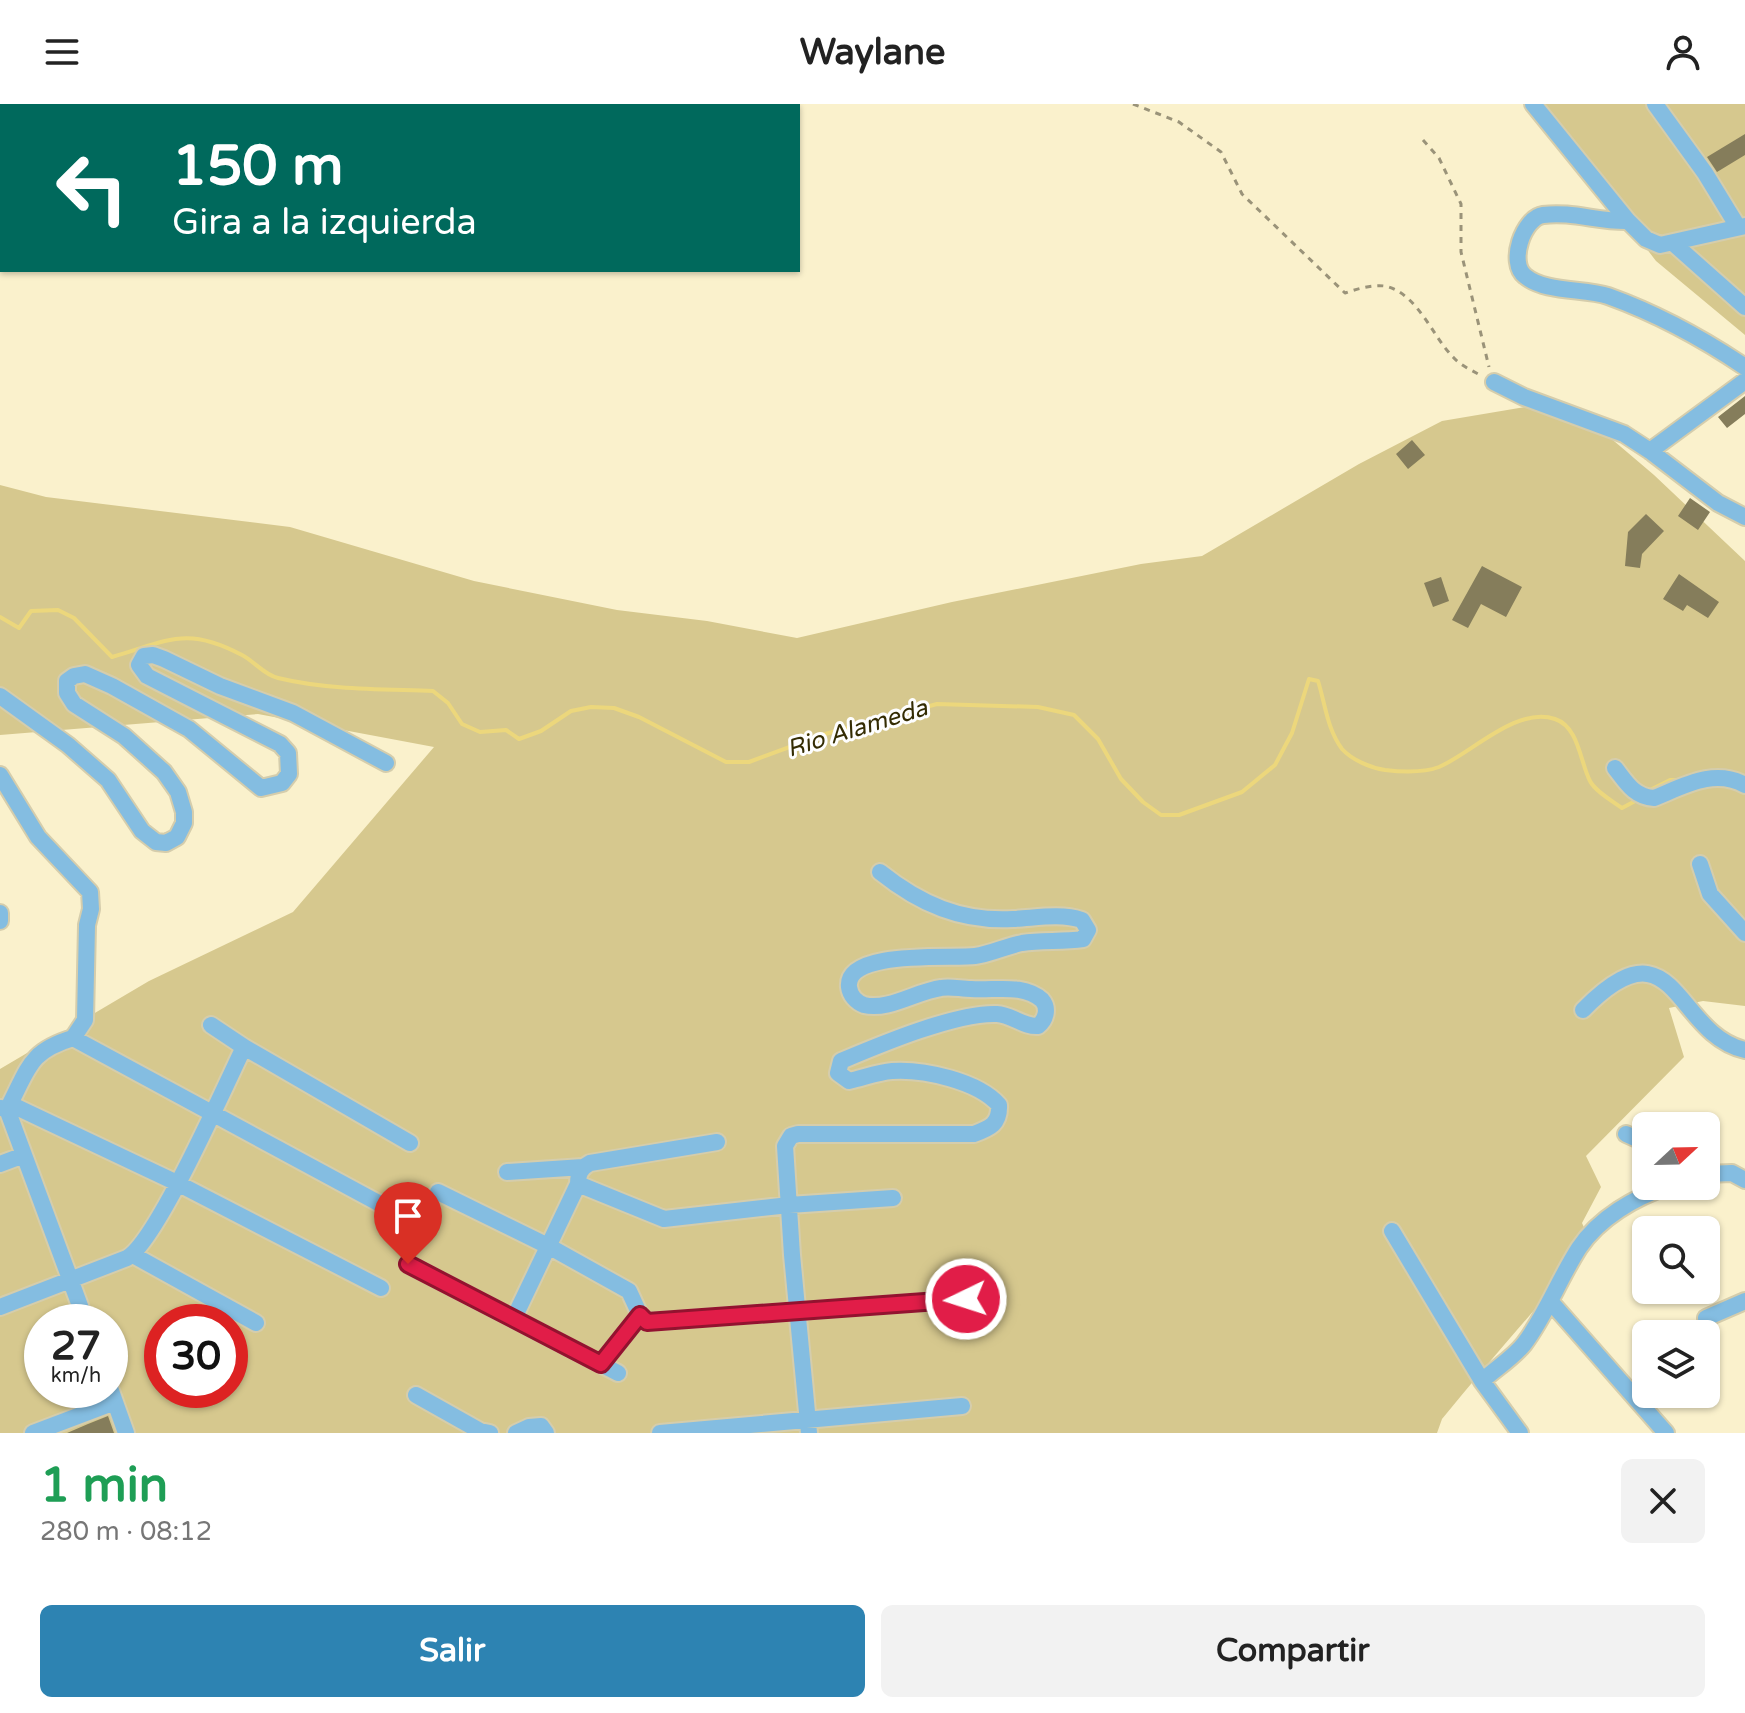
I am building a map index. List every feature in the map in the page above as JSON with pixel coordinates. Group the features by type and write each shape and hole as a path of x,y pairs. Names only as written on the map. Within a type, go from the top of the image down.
{"street":[{"path":"1533,104 1646,239 1660,245 1742,226 1655,104"},
{"path":"1628,221 1609,222 1573,214 1539,215 1531,221 1524,235 1516,257 1518,266 1525,276 1549,285 1605,295 1667,320 1696,334 1745,367"},
{"path":"1673,243 1745,307"},
{"path":"1650,451 1745,381"},
{"path":"1494,382 1524,397 1624,434 1718,503 1745,517"},
{"path":"0,696 68,745 108,780 142,831 156,842 166,843 177,837 184,823 178,792 164,772 124,736 74,704 67,693 67,681 74,676 85,674 112,686 189,729 261,788 282,783 289,774 288,753 280,744 147,676 139,665 144,656 164,659 220,686 293,713 386,763"},
{"path":"1615,768 1630,788 1644,797 1654,798 1710,777 1734,778 1745,785"},
{"path":"0,775 38,837 90,892 85,1020 73,1038 52,1044 26,1067 6,1107 79,1304"},
{"path":"1700,864 1710,894 1745,933"},
{"path":"808,1426 785,1146 791,1136 798,1134 974,1134 992,1127 999,1117 999,1105 974,1086 934,1075 892,1071 849,1081 838,1073 841,1061 961,1019 997,1014 1032,1027 1038,1026 1044,1022 1046,1008 1044,1002 1030,993 1016,989 942,987 885,1004 864,1005 853,998 849,985 851,974 859,967 884,960 977,956 1020,943 1083,939 1088,930 1082,920 1069,916 989,920 953,913 907,894 880,872"},
{"path":"0,913 0,921"},
{"path":"1583,1010 1603,989 1628,975 1646,974 1664,981 1713,1032 1734,1048 1745,1050"},
{"path":"211,1025 410,1143"},
{"path":"73,1038 408,1219"},
{"path":"0,1307 133,1255 177,1183 244,1047"},
{"path":"6,1107 177,1183 381,1288"},
{"path":"1626,1134 1632,1137"},
{"path":"507,1172 583,1167 590,1163 717,1142"},
{"path":"0,1164 24,1155"},
{"path":"514,1318 550,1247 583,1167"},
{"path":"1720,1172 1732,1173 1745,1180"},
{"path":"578,1184 664,1219 789,1205 893,1198"},
{"path":"438,1192 550,1247 629,1291 640,1315 647,1322 966,1299"},
{"path":"1482,1381 1523,1346 1580,1247 1620,1208 1635,1200"},
{"path":"1392,1231 1482,1381 1520,1433"},
{"path":"133,1255 256,1323"},
{"path":"408,1264 618,1373"},
{"path":"1550,1301 1666,1433"},
{"path":"1706,1318 1745,1301"},
{"path":"601,1364 640,1315"},
{"path":"416,1395 480,1431 490,1433"},
{"path":"660,1433 808,1426 962,1406"},
{"path":"33,1433 86,1408"},
{"path":"117,1408 126,1433"},
{"path":"516,1433 533,1426 541,1426 546,1433"}],"path":[{"path":"1133,104 1179,122 1221,152 1242,194 1345,293 1389,287 1408,301 1433,328 1453,358 1494,382"},
{"path":"1423,140 1439,158 1461,204 1461,252 1494,382"}],"shaded area":[{"path":"1536,104 1745,104 1745,335 1656,261"},
{"path":"1525,407 1594,424 1654,475 1745,561 1745,1006 1703,1001 1669,1008 1684,1057 1586,1156 1601,1187 1582,1223 1591,1243 1442,1419 1437,1433 0,1433 0,1069 149,981 293,912 434,747 258,714 0,735 0,485 46,497 290,527 474,581 617,610 707,621 797,638 952,602 1141,564 1202,556 1359,464 1442,421"}],"building":[{"path":"1745,134 1745,155 1717,172 1707,157"},
{"path":"1745,396 1745,414 1727,428 1718,417"},
{"path":"1412,440 1425,455 1408,469 1396,454"},
{"path":"1690,498 1710,512 1698,530 1678,516"},
{"path":"1646,514 1664,531 1642,554 1640,568 1625,566 1628,532"},
{"path":"1482,566 1522,587 1506,617 1481,604 1468,628 1452,620"},
{"path":"1679,574 1719,602 1708,618 1687,605 1683,611 1663,599"},
{"path":"1441,577 1449,601 1433,607 1424,583"},
{"path":"108,1416 114,1433 67,1433 88,1424"}],"waterway":[{"name":"Rio Alameda","path":"0,617 19,628 31,611 58,610 74,618 112,657 163,641 191,638 223,646 278,678 335,687 433,691 448,703 462,724 480,732 506,730 519,739 541,731 571,711 591,707 614,708 639,717 726,762 749,762 825,734 937,704 1038,707 1074,715 1098,739 1121,779 1161,815 1179,815 1242,792 1275,765 1292,733 1309,679 1318,681 1330,724 1342,749 1368,765 1398,771 1433,769 1510,725 1540,717 1555,719 1569,729 1590,781 1600,792 1622,808 1639,799"},
{"name":"Rio Alameda","path":"1648,791 1670,780 1681,780"}],"route":[{"path":"408,1264 601,1364 640,1315 647,1322 966,1299"}]}
